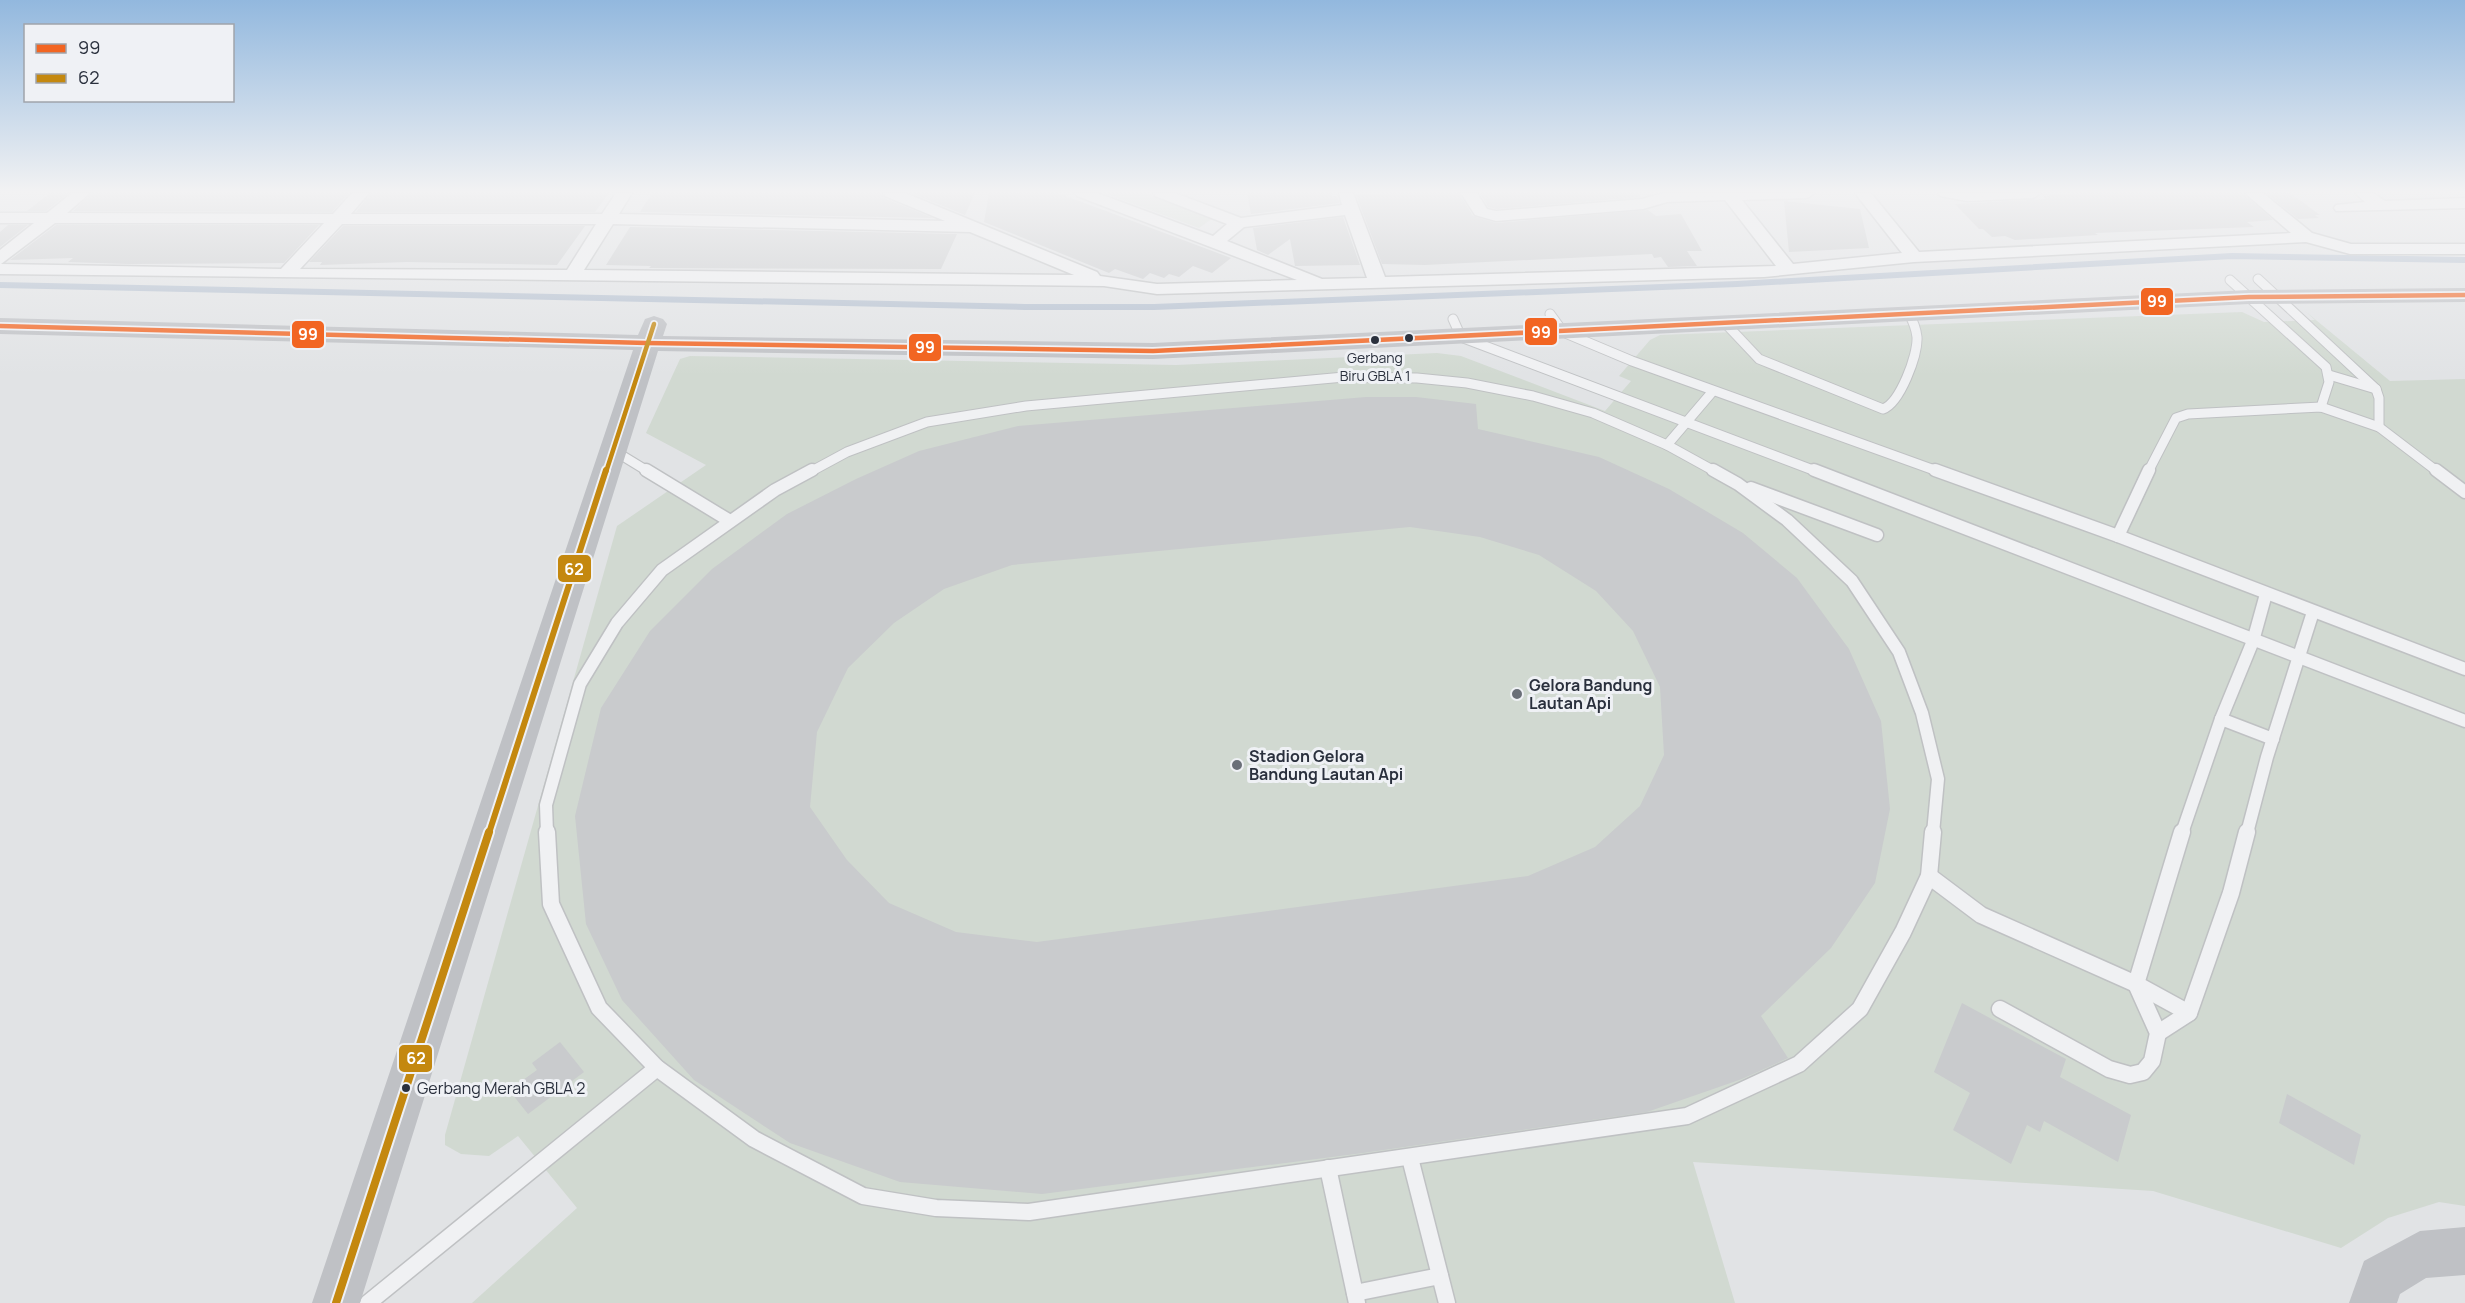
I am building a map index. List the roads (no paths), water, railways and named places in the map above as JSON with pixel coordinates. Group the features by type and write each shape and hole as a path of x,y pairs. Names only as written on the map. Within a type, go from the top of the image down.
{"street":[{"path":"286,274 304,254"},
{"path":"572,275 584,254"},
{"path":"1038,254 1104,281 1130,287 1158,289 1789,270 1914,257 1977,254"},
{"path":"1244,254 1324,284"},
{"path":"1367,254 1378,283"},
{"path":"1776,254 1789,270"},
{"path":"1911,254 1914,257"},
{"path":"0,270 1104,281"},
{"path":"0,308 1153,351 1457,328 2230,280 2277,296 2465,295"},
{"path":"1556,323 1726,324 1909,314 2254,288 2465,280"},
{"path":"0,326 650,334"},
{"path":"336,1303 650,334"},
{"path":"2373,1303 2381,1278 2420,1255 2465,1251"}],"lane":[{"path":"2254,288 2325,367 2329,375 2320,407"},
{"path":"2277,296 2376,389 2379,398 2379,428"},
{"path":"1726,324 1745,347 1759,359 1883,409 1889,407 1905,383 1918,343 1916,324 1909,314"},
{"path":"1556,323 1713,391 2118,536 2465,669"},
{"path":"1457,328 1687,421 2465,721"},
{"path":"2329,375 2376,389"},
{"path":"1344,377 1417,378 1457,382 1533,396 1593,413 1667,445 1738,484 1787,520 1852,581 1899,652 1922,713 1938,779 1929,876 1903,932 1860,1010 1799,1064 1687,1116 1029,1212 936,1208 864,1197 754,1139 657,1068 599,1008 551,904 546,805 580,684 617,623 662,570 775,490 846,452 927,422 1026,406 1344,377"},
{"path":"1667,445 1713,391"},
{"path":"2118,536 2176,418 2188,414 2320,407 2379,428 2465,492"},
{"path":"612,450 730,521"},
{"path":"1738,484 1877,535"},
{"path":"2000,1009 2109,1069 2130,1075 2143,1072 2152,1060 2158,1033 2136,984 2171,865 2221,719 2253,640 2266,594"},
{"path":"2158,1033 2189,1013 2231,892 2273,739 2313,612"},
{"path":"2221,719 2273,739"},
{"path":"1929,876 1981,915 2136,984 2189,1013"},
{"path":"368,1303 657,1068"},
{"path":"1410,1158 1447,1303"},
{"path":"1328,1168 1356,1298 1440,1276"}],"waterway":[{"path":"0,285 1025,307 1154,307 1737,284 2232,256 2465,260"}],"place":[{"name":"Gerbang Biru GBLA 1","path":"1375,340"},
{"name":"Gelora Bandung Lautan Api","path":"1517,694"},
{"name":"Stadion Gelora Bandung Lautan Api","path":"1237,765"},
{"name":"Gerbang Merah GBLA 2","path":"406,1088"}]}
